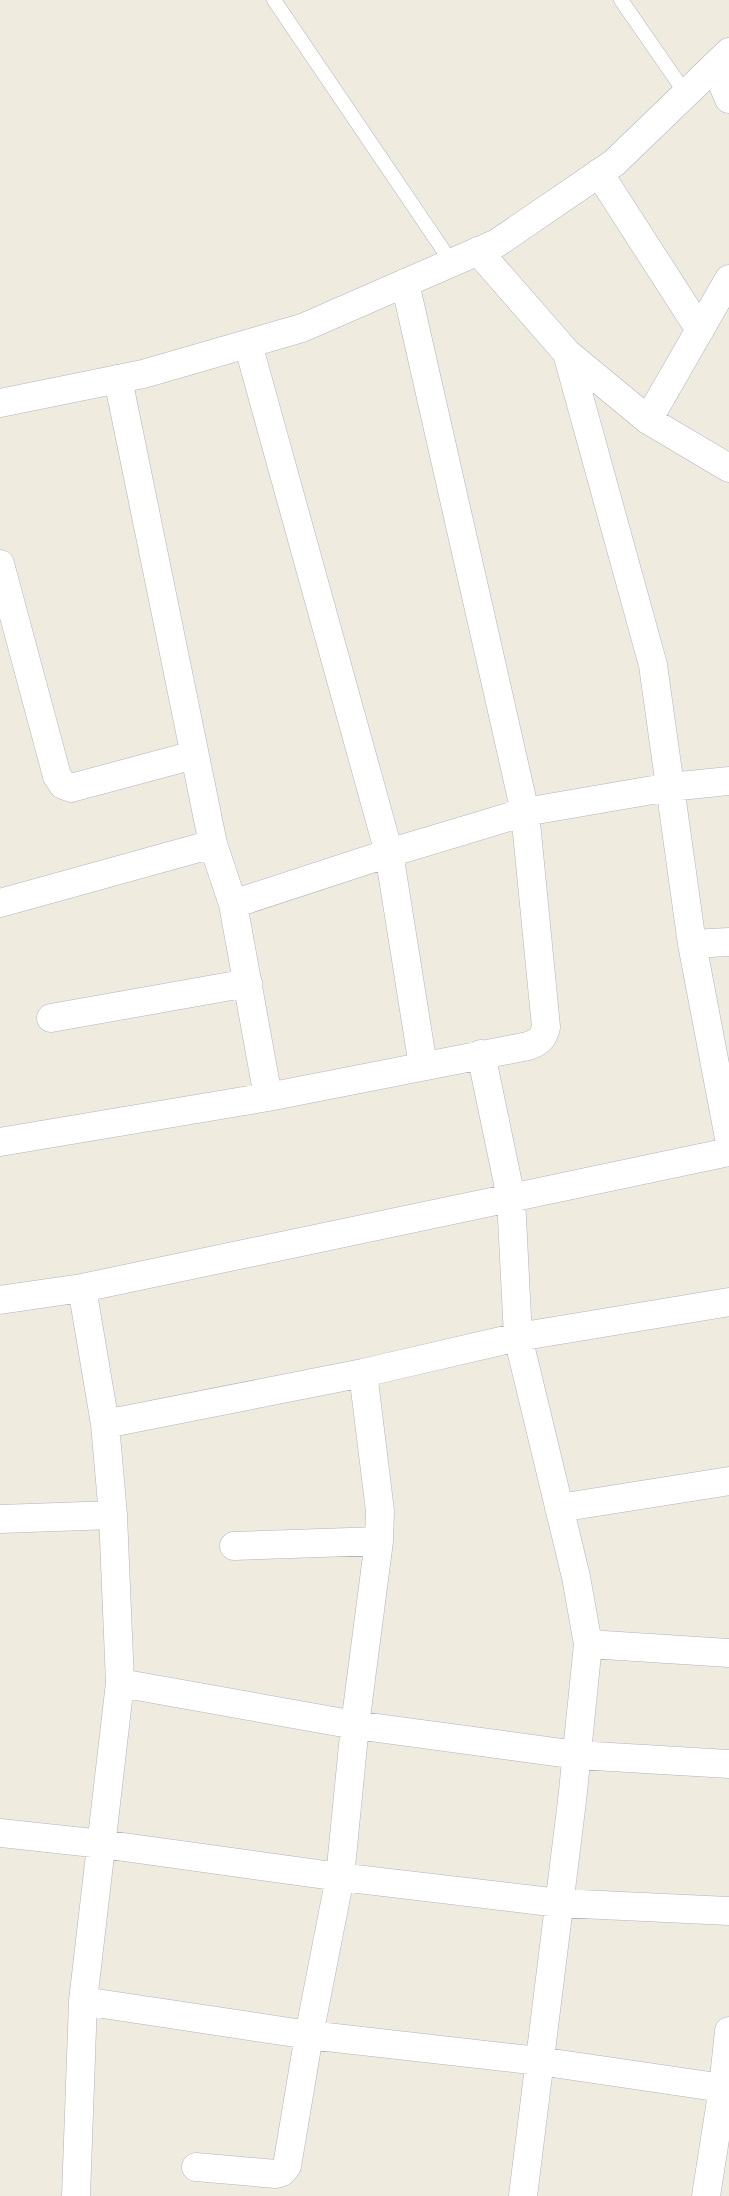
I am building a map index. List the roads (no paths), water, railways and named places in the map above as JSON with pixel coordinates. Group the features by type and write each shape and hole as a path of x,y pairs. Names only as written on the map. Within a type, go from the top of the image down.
{"street":[{"path":"0,404 144,374 302,328 497,243 614,163 722,59"},
{"path":"722,59 729,99"},
{"path":"599,173 700,330"},
{"path":"478,251 567,353 648,420 729,468"},
{"path":"648,420 729,279"},
{"path":"0,1142 268,1097 534,1044 539,1042 543,1036 546,1027 525,812 404,283"},
{"path":"248,344 389,853 423,1066"},
{"path":"567,353 653,665 692,944 729,1138"},
{"path":"118,379 213,844 233,904 268,1097"},
{"path":"0,564 10,647 57,776 66,787 72,788 194,755"},
{"path":"233,904 389,853 525,812 670,787 729,781"},
{"path":"0,903 213,844"},
{"path":"692,944 729,942"},
{"path":"51,1018 248,983"},
{"path":"481,1054 511,1198 518,1337 576,1577 588,1644 577,1755 523,2196"},
{"path":"0,1300 82,1288 729,1152"},
{"path":"76,2196 83,2001 120,1683 114,1515 105,1424 82,1288"},
{"path":"105,1424 363,1373 518,1337 729,1302"},
{"path":"196,2166 276,2174 285,2169 340,1877 355,1725 379,1541 380,1511 363,1373"},
{"path":"559,1508 729,1481"},
{"path":"0,1519 114,1515"},
{"path":"234,1546 379,1541"},
{"path":"588,1644 729,1652"},
{"path":"120,1683 355,1725 577,1755 729,1764"},
{"path":"0,1832 340,1877 559,1902 729,1912"},
{"path":"83,2001 309,2035 539,2062 726,2088"},
{"path":"706,2196 726,2088 729,2032"}],"lane":[{"path":"274,0 452,263"},
{"path":"621,0 686,94"}]}
